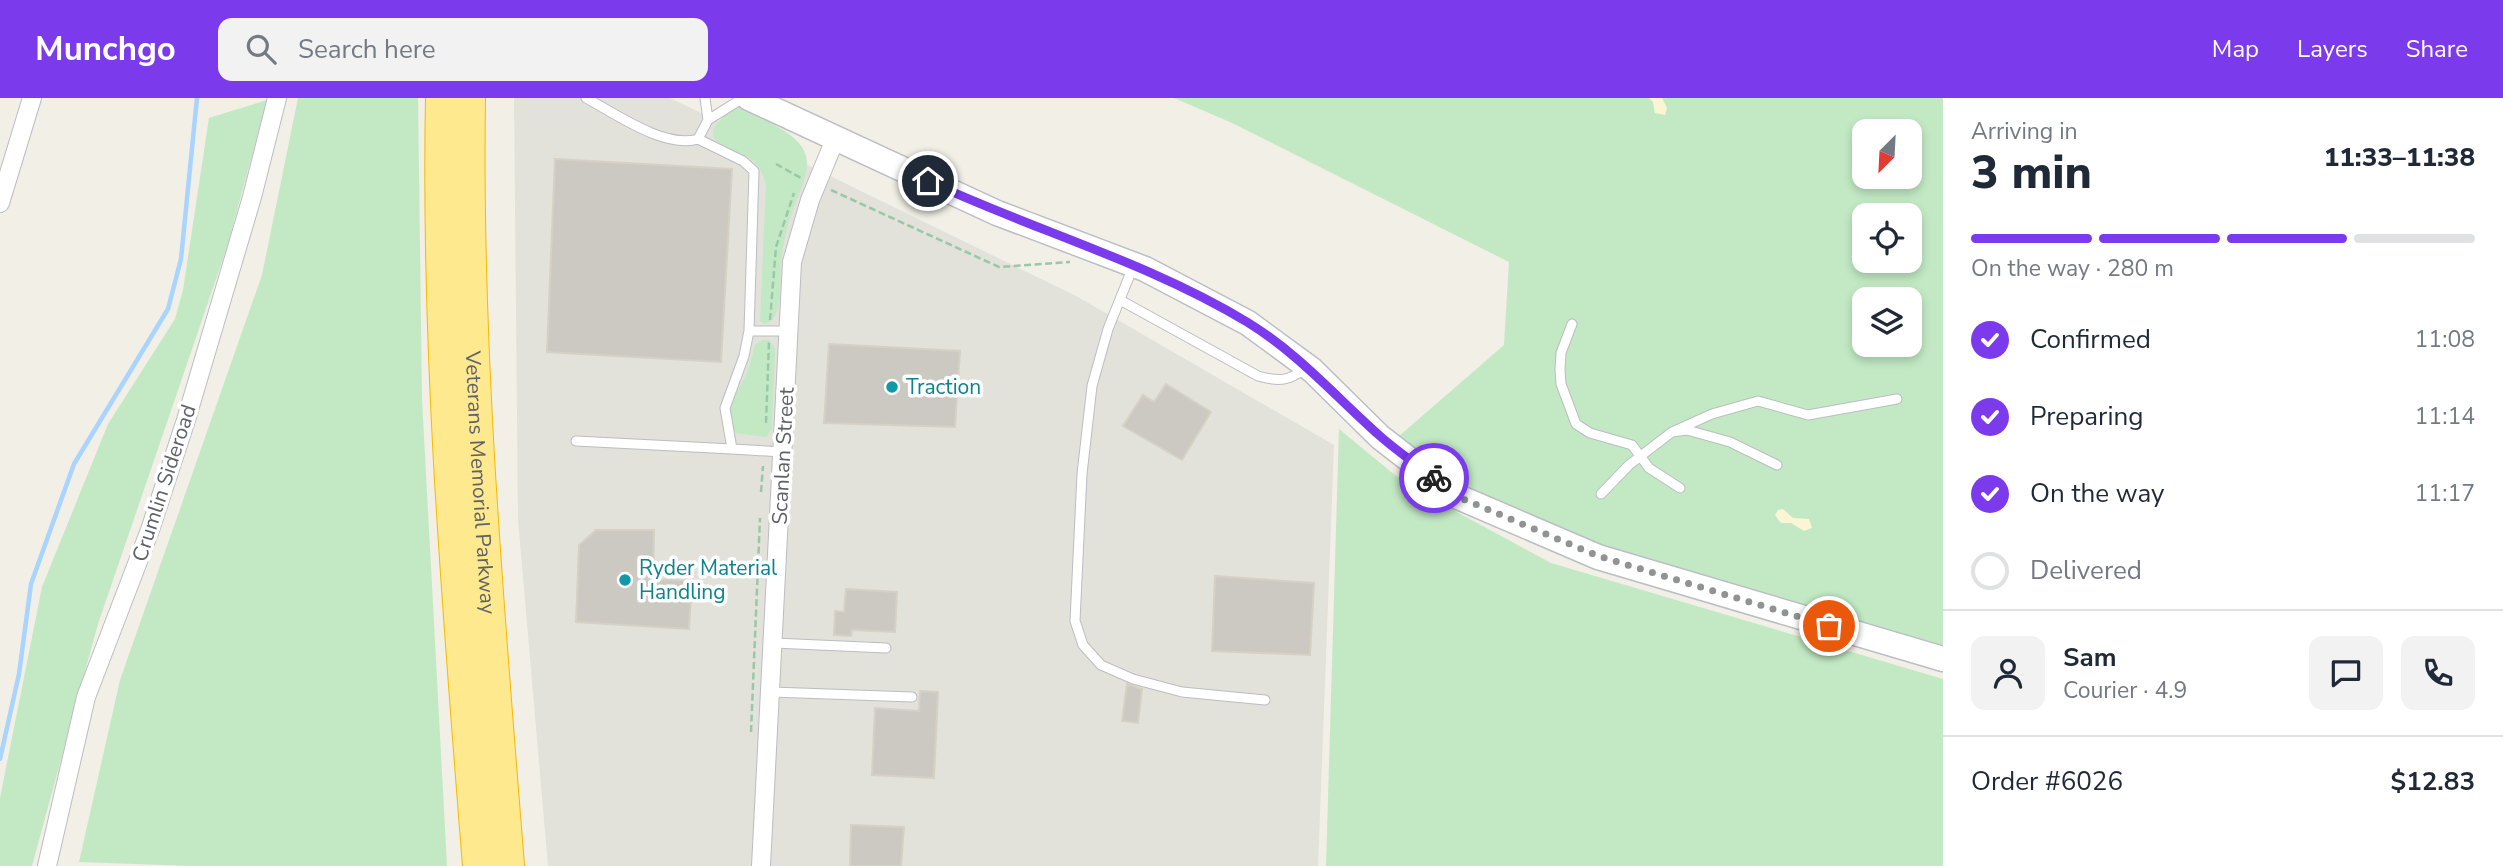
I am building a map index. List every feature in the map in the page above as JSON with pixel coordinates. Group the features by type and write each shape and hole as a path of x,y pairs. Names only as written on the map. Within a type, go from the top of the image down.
{"highway":[{"name":"Veterans Memorial Parkway","path":"442,98 440,271 455,563 479,866"},
{"name":"Veterans Memorial Parkway","path":"469,98 469,258 480,499 508,866"}],"street":[{"path":"0,203 32,98"},
{"name":"Crumlin Sideroad","path":"47,866 86,696 150,530 186,420 252,197 277,98"},
{"path":"749,98 997,213 1134,265 1248,323 1307,366 1380,437 1456,496 1598,556 1943,659"},
{"name":"Scanlan Street","path":"761,866 792,262 799,230 836,138"}],"lane":[{"path":"586,98 669,141 684,144 698,139 708,120 743,98"},
{"path":"705,98 708,120"},
{"path":"698,139 743,161 754,171 749,331 744,356 725,408 732,449"},
{"path":"1134,265 1108,329 1090,399 1082,474 1074,621 1083,645 1101,664 1133,679 1182,692 1265,700"},
{"path":"1120,300 1258,376 1277,381 1292,378 1307,366"},
{"path":"1572,324 1561,353 1560,370 1561,384 1576,424 1590,433 1632,445 1649,468 1680,488"},
{"path":"749,331 789,331"},
{"path":"1601,494 1641,456 1672,432 1712,414 1758,401 1808,415 1897,399"},
{"path":"1672,432 1687,430 1730,442 1777,465"},
{"path":"576,441 783,452"},
{"path":"774,643 886,648"},
{"path":"772,692 912,697"}],"path":[{"path":"770,323 776,247 802,176 776,164"},
{"path":"831,190 999,267 1075,262"},
{"path":"766,423 769,340"},
{"path":"761,492 762,466"},
{"path":"751,733 760,518"}],"shaded area":[{"path":"514,98 670,98 1078,297 1334,445 1318,866 548,866 518,519"}],"green space":[{"path":"298,98 418,98 422,399 447,866 193,866 79,862 120,680 262,275"},
{"path":"1174,98 1943,98 1943,645 1606,548 1490,500 1409,447 1398,437 1504,345 1509,262 1230,122"},
{"path":"267,100 227,247 98,624 32,866 0,866 0,798 42,587 108,424 175,319 183,290 209,118"},
{"path":"740,107 794,138 806,155 807,164 784,240 778,307 771,321 764,324 760,321 766,184 754,162 722,145 713,134 722,118"},
{"path":"762,340 769,340 775,349 772,429 766,437 735,433 731,416 733,401 748,369 755,345"},
{"path":"1339,429 1407,485 1551,563 1943,679 1943,866 1326,866"}],"sand":[{"path":"1649,98 1662,98 1667,108 1665,115 1655,113 1653,102"},
{"path":"1783,509 1793,518 1809,519 1812,528 1804,531 1791,523 1781,523 1775,515 1778,510"}],"building":[{"path":"555,159 732,169 721,362 547,352"},
{"name":"Traction","path":"829,344 960,351 955,427 824,423"},
{"path":"1166,384 1211,412 1182,460 1123,426 1143,395 1154,402"},
{"name":"Ryder Material Handling","path":"596,530 654,530 653,579 692,581 689,629 576,622 579,545"},
{"path":"1215,576 1314,583 1310,655 1212,651"},
{"path":"846,589 897,592 895,632 852,630 851,636 834,635 835,611 844,612"},
{"path":"1127,684 1142,689 1138,723 1122,721"},
{"path":"920,691 938,692 934,778 872,775 875,708 919,711"},
{"path":"851,825 904,827 901,866 850,866"}],"waterway":[{"path":"0,759 19,674 31,584 74,464 168,309 181,259 197,98"}],"way so far":[{"path":"1434,478 1456,496 1598,556 1829,626"}],"place":[{"name":"Traction","path":"892,387"},
{"name":"Ryder Material Handling","path":"625,580"}],"route":[{"path":"928,181 997,213 1145,269 1248,323 1311,370 1380,437 1434,478"}]}
